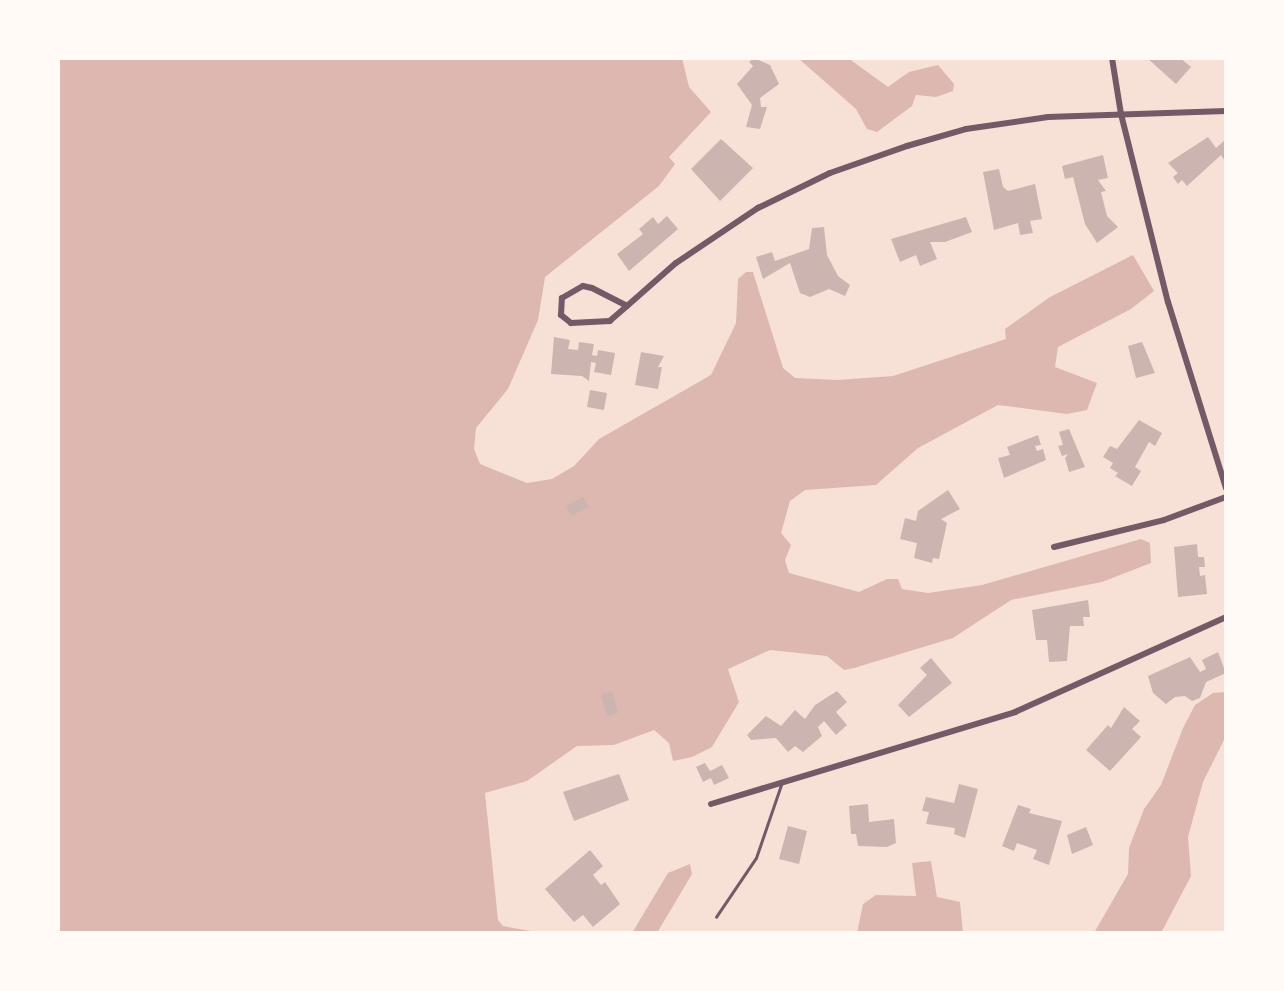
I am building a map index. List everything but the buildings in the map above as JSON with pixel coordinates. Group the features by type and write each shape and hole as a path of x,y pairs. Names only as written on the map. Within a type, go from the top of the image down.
{"street":[{"path":"1112,58 1121,114 1168,302 1226,488"},
{"path":"627,306 583,286 567,292 559,308 571,323 599,323 627,306 676,263 758,208 830,173 966,129 1048,117 1226,111"},
{"path":"1054,547 1164,520 1226,497"},
{"path":"711,804 1015,712 1226,617"}],"lane":[{"path":"716,917 756,858 782,782"}],"shaded area":[{"path":"58,58 682,58 689,87 711,112 669,157 675,164 659,186 545,277 538,320 508,389 476,428 474,449 480,464 527,483 552,479 574,466 599,439 711,375 736,323 738,279 746,272 753,272 783,368 795,378 837,380 893,376 1006,339 1005,329 1050,297 1133,255 1154,291 1131,309 1058,347 1055,367 1097,383 1087,410 1067,414 998,405 918,448 876,485 805,490 790,501 781,533 791,545 785,560 789,573 859,592 887,579 898,579 902,589 928,593 982,585 1141,539 1150,543 1151,563 1102,582 1011,600 953,638 854,668 844,670 827,656 770,650 728,669 739,702 712,747 692,757 673,761 669,743 654,730 614,745 577,746 527,781 485,793 498,920 503,926 542,933 58,933"},
{"path":"798,58 848,58 888,87 909,72 938,65 954,84 953,91 936,97 916,95 912,106 877,132 867,129 856,109"},
{"path":"1226,692 1226,736 1203,782 1188,837 1191,876 1161,933 1094,933 1128,874 1129,848 1144,809 1161,785 1195,705 1213,693"},
{"path":"931,861 937,897 960,902 963,933 857,933 863,904 876,895 916,896 912,863"},
{"path":"690,864 692,874 657,933 632,933 668,873"}]}
